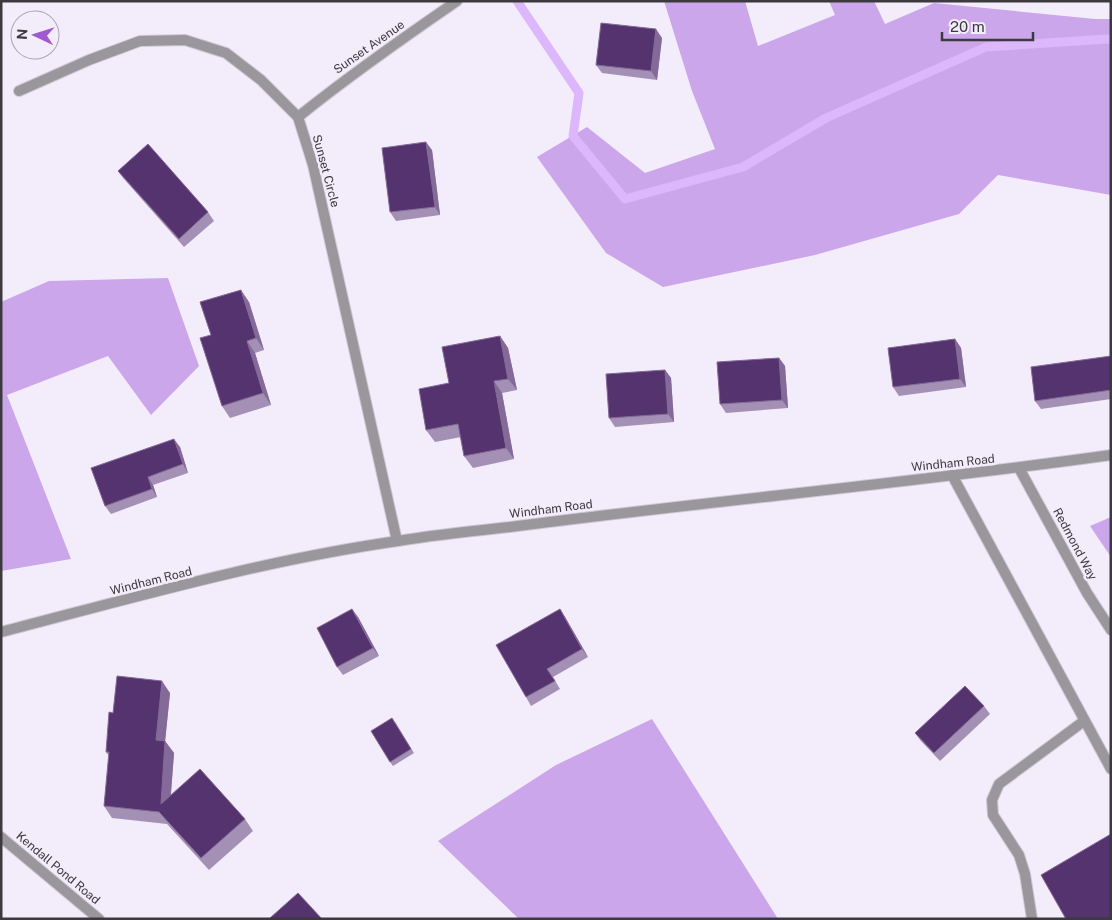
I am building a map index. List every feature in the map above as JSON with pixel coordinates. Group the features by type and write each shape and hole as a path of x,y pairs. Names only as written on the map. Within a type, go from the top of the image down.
{"street":[{"name":"Sunset Avenue","path":"298,117 381,53 457,1"},
{"name":"Sunset Circle","path":"18,91 89,60 140,41 185,40 226,53 261,80 298,117 313,165 397,541"},
{"name":"Windham Road","path":"1,632 193,582 312,555 397,541 1020,468 1111,455"},
{"name":"Redmond Way","path":"1020,468 1087,593 1111,630"},
{"path":"952,475 1111,769"},
{"path":"1032,919 1025,874 1019,855 993,815 992,800 999,784 1084,721"},
{"name":"Kendall Pond Road","path":"1,837 98,919"}],"shaded area":[{"path":"664,1 745,1 758,46 835,15 829,1 874,1 885,24 934,3 1111,19 1111,195 998,175 959,214 815,255 663,287 606,253 537,157 587,127 645,173 715,149 692,91"},
{"path":"168,278 199,366 151,415 108,356 7,395 71,559 1,571 1,302 49,281"},
{"path":"1111,517 1111,557 1090,526"},
{"path":"652,719 778,919 519,919 438,841 556,765"}],"building":[{"path":"601,23 656,29 651,71 596,65"},
{"path":"426,142 435,207 390,212 382,148"},
{"path":"148,144 208,212 179,239 118,171"},
{"path":"241,290 256,338 247,341 263,393 222,406 200,338 211,335 200,302"},
{"path":"500,336 508,379 494,381 506,448 464,456 458,424 426,430 419,389 449,383 442,347"},
{"path":"955,339 960,379 893,387 888,348"},
{"path":"1111,356 1111,390 1035,401 1031,367"},
{"path":"779,358 782,400 720,404 717,362"},
{"path":"665,370 668,414 609,418 606,374"},
{"path":"174,439 183,464 148,477 152,489 105,506 91,468"},
{"path":"352,609 373,648 337,667 317,628"},
{"path":"560,609 582,649 547,669 555,681 526,697 496,645"},
{"path":"117,676 162,681 156,740 165,741 161,804 200,769 245,819 201,858 159,812 104,806 109,752 106,752 109,712 113,713"},
{"path":"965,686 984,706 934,753 915,733"},
{"path":"392,718 411,749 390,762 371,731"},
{"path":"1111,834 1111,919 1066,919 1041,875"},
{"path":"298,893 322,919 270,918"}],"waterway":[{"path":"517,1 579,93 573,136 625,199 743,167 826,118 986,47 1111,40"}]}
